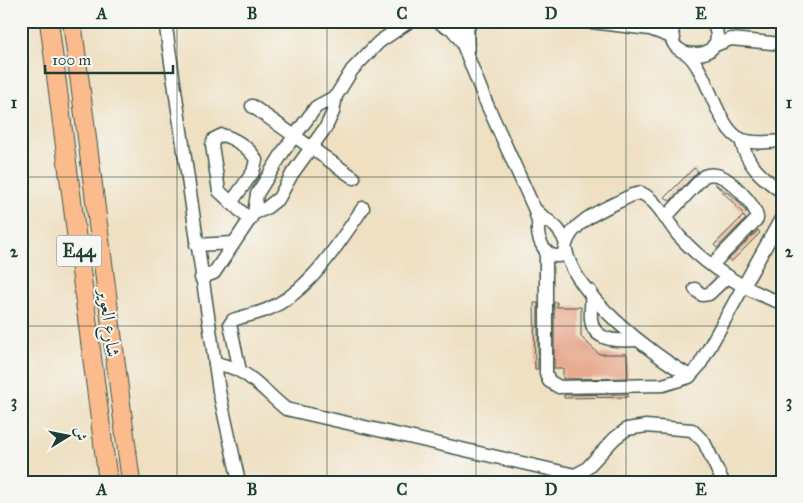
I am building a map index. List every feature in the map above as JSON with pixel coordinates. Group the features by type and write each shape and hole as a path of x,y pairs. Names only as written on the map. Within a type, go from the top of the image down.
{"highway":[{"name":"شارع العوير","path":"49,21 108,482"},
{"name":"شارع العوير","path":"72,21 131,482"}],"lane":[{"path":"165,21 196,244 224,422 239,482"},
{"path":"252,216 279,198 326,127 333,112 336,96 352,70 371,50 410,21"},
{"path":"438,21 452,29 460,37 534,208 566,247 570,267"},
{"path":"583,21 650,29 668,27 677,22"},
{"path":"674,38 677,22"},
{"path":"452,29 471,24 472,67"},
{"path":"714,25 741,40"},
{"path":"705,79 704,63 716,40 714,25"},
{"path":"650,29 674,38 681,50 696,63 728,131 741,140 782,141"},
{"path":"687,54 702,54 721,42 741,40 782,44"},
{"path":"202,278 214,273 232,249 233,244 252,216 257,194 294,136 316,107 336,96"},
{"path":"252,106 354,178"},
{"path":"231,203 253,172 256,160 253,154 222,135 214,139 212,145 219,191 231,203 252,216"},
{"path":"741,140 748,161 764,179 782,192"},
{"path":"665,218 704,176 708,175 726,179 754,207 757,219 712,265"},
{"path":"550,254 562,255 570,234 579,223 637,193 648,198 690,247 712,265 744,286 782,303"},
{"path":"240,370 230,324 233,320 267,310 290,296 322,266 362,208"},
{"path":"550,254 546,373 552,384 559,387 655,386 669,384 690,376 699,366 782,216"},
{"path":"547,224 579,223"},
{"path":"547,224 539,236 550,254 562,260 570,267 626,331 690,376"},
{"path":"196,244 233,244"},
{"path":"695,290 702,295 709,294 728,276"},
{"path":"590,292 592,325 601,334 614,341 638,340"},
{"path":"215,364 240,370 252,377 286,409 575,476 586,469 615,438 627,429 646,426 692,430 704,442 723,482"}],"building":[{"path":"694,168 698,171 670,201 665,197"},
{"path":"714,183 737,200 746,212 744,214"},
{"path":"743,216 746,219 717,248 714,245"},
{"path":"758,230 760,233 731,262 729,259"},
{"path":"554,302 557,302 557,307 581,307 581,337 599,354 627,354 628,378 563,379 563,368 554,368"},
{"path":"534,303 538,303 538,369 535,369"},
{"path":"628,394 628,397 564,398 564,395"}]}
